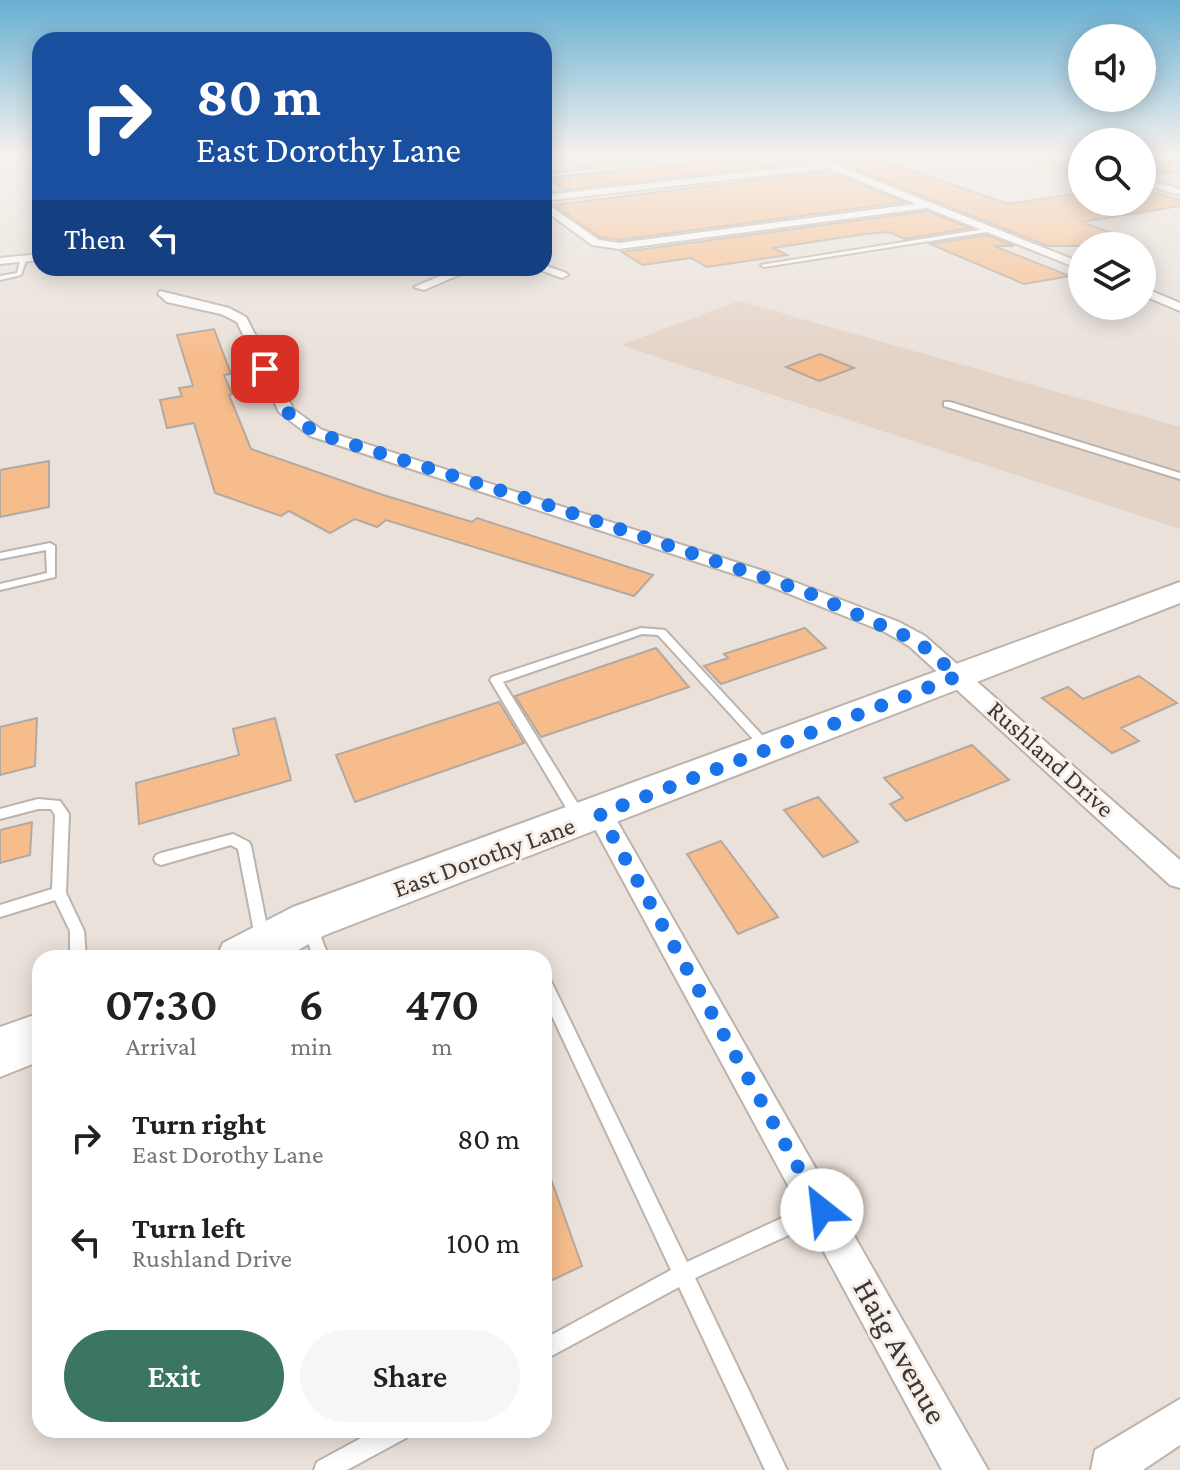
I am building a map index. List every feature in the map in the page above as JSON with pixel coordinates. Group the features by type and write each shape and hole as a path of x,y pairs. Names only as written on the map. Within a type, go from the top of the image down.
{"main road":[{"name":"East Dorothy Lane","path":"267,950 315,940 591,818 1180,592"},
{"path":"0,1052 32,1040"}],"street":[{"path":"568,223 596,243 610,246 791,223"},
{"path":"972,223 1068,261"},
{"path":"0,261 32,258"},
{"path":"552,272 562,275"},
{"path":"420,287 448,276"},
{"name":"Rushland Drive","path":"164,294 185,303 225,311 242,320 287,412 316,433 557,508 804,591 904,634 958,676 1180,877"},
{"path":"1156,297 1180,307"},
{"name":"Haig Avenue","path":"591,818 822,1210 966,1470"},
{"path":"1111,1466 1180,1420"}],"lane":[{"path":"764,265 991,230"},
{"path":"0,278 19,274 24,258"},
{"path":"947,404 1180,476"},
{"path":"0,556 50,546 52,575 0,587"},
{"path":"591,818 496,680 641,631 661,632 769,749"},
{"path":"0,814 38,804 55,804 62,814 59,893 77,931 78,950"},
{"path":"161,859 233,839 244,846 252,950"},
{"path":"0,911 59,893"},
{"path":"552,999 776,1470"},
{"path":"552,1346 683,1274 822,1210"},
{"path":"325,1470 383,1438"}],"shaded area":[{"path":"739,301 1180,427 1180,529 621,345"}],"building":[{"path":"579,223 749,223 619,240 600,237"},
{"path":"841,223 956,223 970,228 905,239 889,232 865,234 773,248 787,255 707,267 691,258 643,265 622,252"},
{"path":"989,223 1083,223 1109,232 1068,232 1068,246 1048,246"},
{"path":"987,235 1014,246 994,246 1068,276 1024,284 930,244"},
{"path":"214,329 231,374 224,375 232,394 229,395 251,449 380,494 472,522 477,518 653,575 634,596 386,520 377,527 355,519 330,533 289,511 281,516 215,493 194,423 167,428 160,400 182,396 179,388 193,386 177,335"},
{"path":"820,354 854,368 819,381 786,367"},
{"path":"49,461 49,507 0,517 0,470"},
{"path":"805,628 826,648 721,684 704,666 728,658 724,654"},
{"path":"656,648 689,687 541,737 515,696"},
{"path":"1139,676 1177,703 1121,728 1139,741 1112,753 1042,698 1068,687 1083,699"},
{"path":"499,702 524,743 355,802 336,755"},
{"path":"37,718 35,766 0,775 0,727"},
{"path":"275,718 291,780 139,824 136,783 239,755 233,729"},
{"path":"972,745 1009,780 906,821 890,804 903,798 884,778"},
{"path":"818,797 858,842 823,857 784,810"},
{"path":"32,822 30,855 0,863 0,830"},
{"path":"721,841 778,917 738,934 687,854"},
{"path":"552,1182 582,1266 552,1280"}],"route":[{"path":"265,369 287,412 316,433 557,508 804,591 892,627 917,641 958,676 600,814 822,1210"}]}
